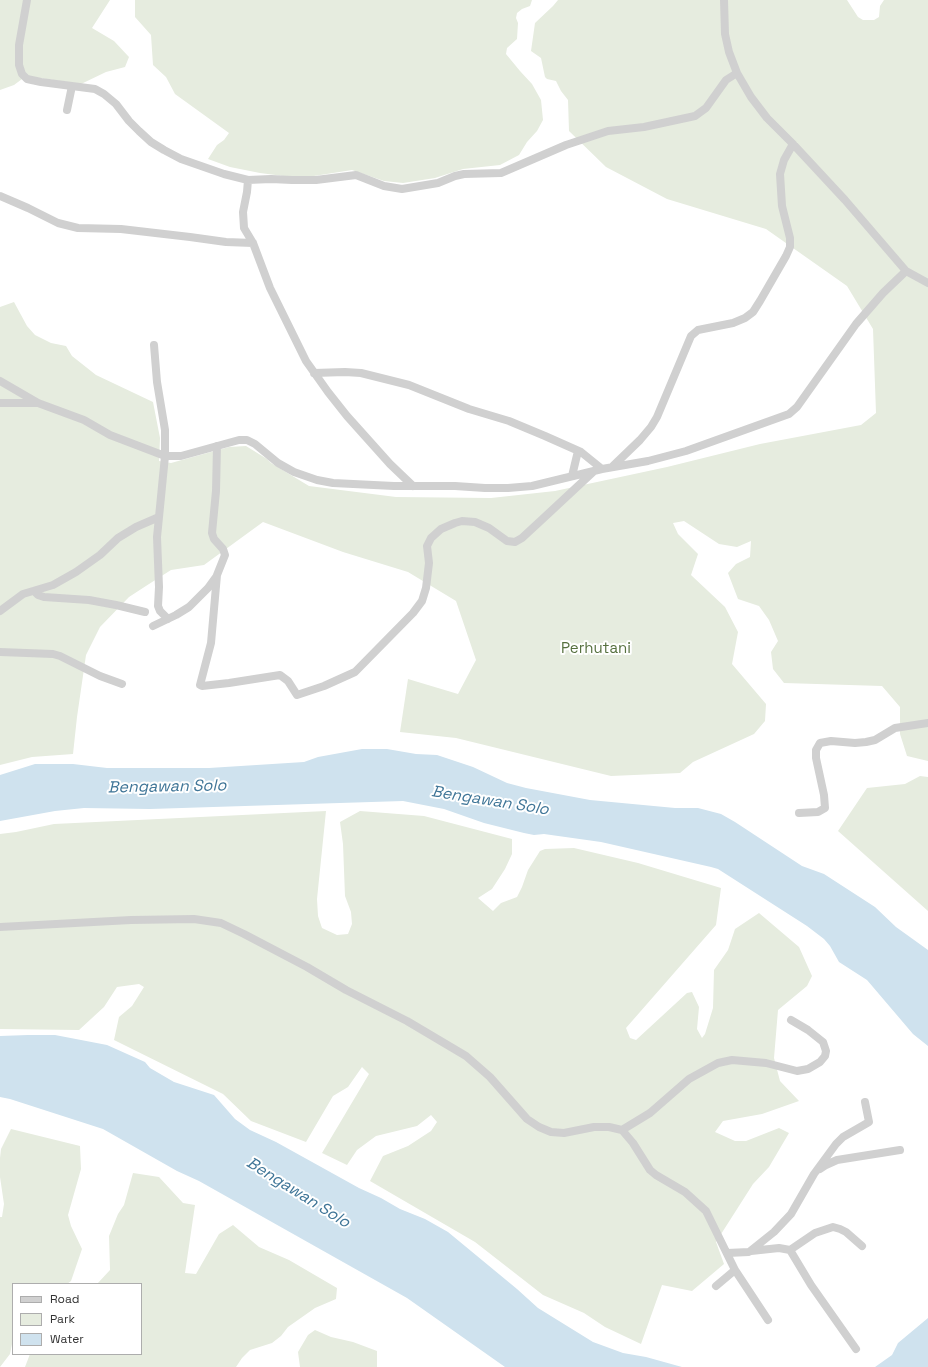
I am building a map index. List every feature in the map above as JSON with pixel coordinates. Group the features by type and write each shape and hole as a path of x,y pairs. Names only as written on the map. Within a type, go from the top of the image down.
{"street":[{"path":"27,0 19,45 19,65 22,74 26,79 95,89 116,104 139,131 151,142 164,150 224,174 248,180 316,180 356,175 384,186 402,189 438,183 464,174 501,173 566,145 608,131 644,127 695,116 706,108 726,80 737,73"},
{"path":"724,0 725,38 737,73 751,97 767,118 845,200 906,271 928,283"},
{"path":"67,110 72,86"},
{"path":"612,467 640,440 658,417 691,336 698,330 733,323 749,315 760,301 786,256 790,247 790,238 782,206 780,174 784,160 793,144"},
{"path":"248,180 248,192 243,217 244,228 253,243 270,288 303,354 314,373 347,416 390,464 413,486"},
{"path":"0,196 58,223 78,228 121,230 226,242 253,243"},
{"path":"0,381 38,403 84,420 116,437 165,456 181,456 239,440 247,440 255,444 278,463 294,472 316,480 333,483 370,486 456,486 508,488 532,486 602,469 648,461 686,451 789,414 797,406 856,324 883,293 906,271"},
{"path":"154,345 157,382 164,424 165,456 157,537 159,587 158,606 160,611 168,619"},
{"path":"314,373 361,373 409,385 469,409 509,422 578,451 602,469"},
{"path":"0,402 38,403"},
{"path":"217,446 212,533 214,539 225,553 217,575 211,643 200,685 229,683 280,676 286,680 294,693 298,695 324,686 355,672 414,613 422,601 426,588 429,563 427,546 431,538 441,529 462,521 475,522 489,528 507,541 515,542 522,538 593,471"},
{"path":"572,476 578,451"},
{"path":"0,611 23,594 53,585 76,572 100,555 118,538 136,527 159,517"},
{"path":"153,626 182,612 197,600 217,575"},
{"path":"34,591 38,595 44,597 89,600 145,612"},
{"path":"0,652 53,654 100,676 122,684"},
{"path":"800,813 818,812 824,808 824,795 816,758 817,747 820,743 831,741 850,743 866,742 875,740 895,728 928,723"},
{"path":"0,927 173,919 204,920 220,923 244,934 307,967 346,990 407,1021 462,1053 490,1077 527,1119 535,1125 551,1132 564,1134 594,1127 609,1127 622,1130 633,1143 650,1170 685,1192 706,1211 735,1270 768,1320"},
{"path":"622,1130 650,1114 689,1080 718,1063 732,1060 766,1063 797,1071 804,1071 814,1066 824,1056 826,1051 823,1042 808,1030 791,1020"},
{"path":"749,1252 774,1232 791,1214 814,1174 839,1140 868,1122 865,1102"},
{"path":"814,1174 833,1161 871,1153 900,1150"},
{"path":"727,1253 779,1248 790,1250 814,1233 833,1227 846,1232 862,1246"},
{"path":"790,1250 811,1285 856,1349"},
{"path":"716,1286 735,1270"}],"green space":[{"path":"0,0 110,0 92,28 114,41 129,57 125,67 106,72 81,84 26,76 14,85 0,90"},
{"path":"135,0 532,0 530,6 517,13 517,39 507,48 506,54 532,84 541,100 543,120 537,131 527,142 519,155 500,165 463,169 435,178 403,183 384,181 352,170 314,176 291,177 230,167 208,159 217,145 224,140 229,133 175,94 166,77 153,65 151,35 135,17"},
{"name":"Perhutani","path":"558,0 847,0 858,17 863,20 874,20 879,17 880,6 884,0 928,0 928,761 907,756 900,734 900,707 882,686 784,683 773,669 771,652 778,641 769,620 759,606 738,599 728,573 736,564 750,557 751,541 737,547 719,544 684,521 673,523 678,534 698,554 691,575 725,607 738,632 732,664 766,704 765,721 754,734 693,762 680,773 611,776 456,738 400,732 408,679 458,694 476,660 456,601 408,572 343,552 263,522 204,565 171,570 149,584 129,597 100,627 86,655 73,754 32,757 0,765 0,307 14,302 27,326 35,335 51,343 66,346 72,356 96,375 153,402 160,438 159,461 171,463 229,447 246,446 309,486 396,497 491,498 555,491 667,467 760,444 861,425 876,413 873,329 847,286 766,229 667,199 606,167 569,131 568,100 556,81 545,77 541,58 531,51 535,23"},
{"path":"920,776 928,777 928,911 838,831 867,788 905,784"},
{"path":"326,811 317,899 318,916 322,928 337,935 348,934 352,924 351,912 345,896 343,844 340,822 360,811 424,816 512,839 512,854 505,869 492,889 478,898 493,911 501,903 517,897 528,870 540,851 545,849 574,848 638,863 721,888 716,925 626,1028 630,1038 636,1040 687,993 692,992 699,1007 697,1029 702,1038 705,1034 713,1008 714,970 728,950 735,929 759,913 799,947 812,976 807,986 778,1010 774,1058 780,1081 799,1101 762,1114 723,1121 715,1132 735,1141 746,1141 779,1128 789,1133 769,1167 753,1184 716,1242 724,1264 692,1291 662,1285 641,1344 605,1327 584,1313 543,1295 475,1242 370,1181 383,1156 408,1146 431,1131 437,1122 431,1115 417,1126 376,1136 357,1150 347,1165 322,1153 369,1074 362,1067 348,1087 333,1096 306,1142 251,1121 223,1094 114,1040 119,1017 132,1006 144,987 139,984 117,987 104,1007 79,1030 0,1029 0,834 54,824"},
{"path":"11,1129 80,1146 81,1169 68,1215 71,1226 82,1249 71,1281 68,1283 12,1283 12,1344 10,1354 0,1367 0,1217 2,1217 4,1204 0,1177 1,1149"},
{"path":"133,1173 159,1177 183,1203 195,1205 185,1273 196,1274 219,1234 233,1225 259,1247 289,1260 337,1288 336,1299 315,1308 288,1327 281,1336 272,1343 250,1350 236,1367 25,1367 30,1355 142,1355 142,1283 98,1283 110,1270 109,1236 118,1214 124,1205"},
{"path":"315,1330 331,1337 353,1342 377,1351 377,1367 300,1367 298,1352 308,1335"}],"water":[{"name":"Bengawan Solo","path":"362,749 387,749 416,754 437,755 473,767 507,783 590,800 675,808 698,808 721,814 802,866 824,874 875,907 896,927 928,950 928,1046 913,1034 867,980 839,962 830,946 824,939 807,926 718,869 711,867 601,842 544,834 534,835 524,833 484,823 444,809 403,801 150,809 84,808 55,811 0,821 0,775 35,764 73,764 107,768 209,768 304,762 318,757"},
{"name":"Bengawan Solo","path":"55,1035 107,1045 145,1062 150,1068 174,1082 214,1095 235,1119 250,1130 276,1142 359,1188 400,1209 425,1219 448,1232 538,1308 593,1342 623,1353 646,1357 682,1367 505,1367 407,1298 103,1129 0,1097 0,1036"},
{"path":"928,1318 928,1367 875,1367 892,1355 898,1343"}]}
